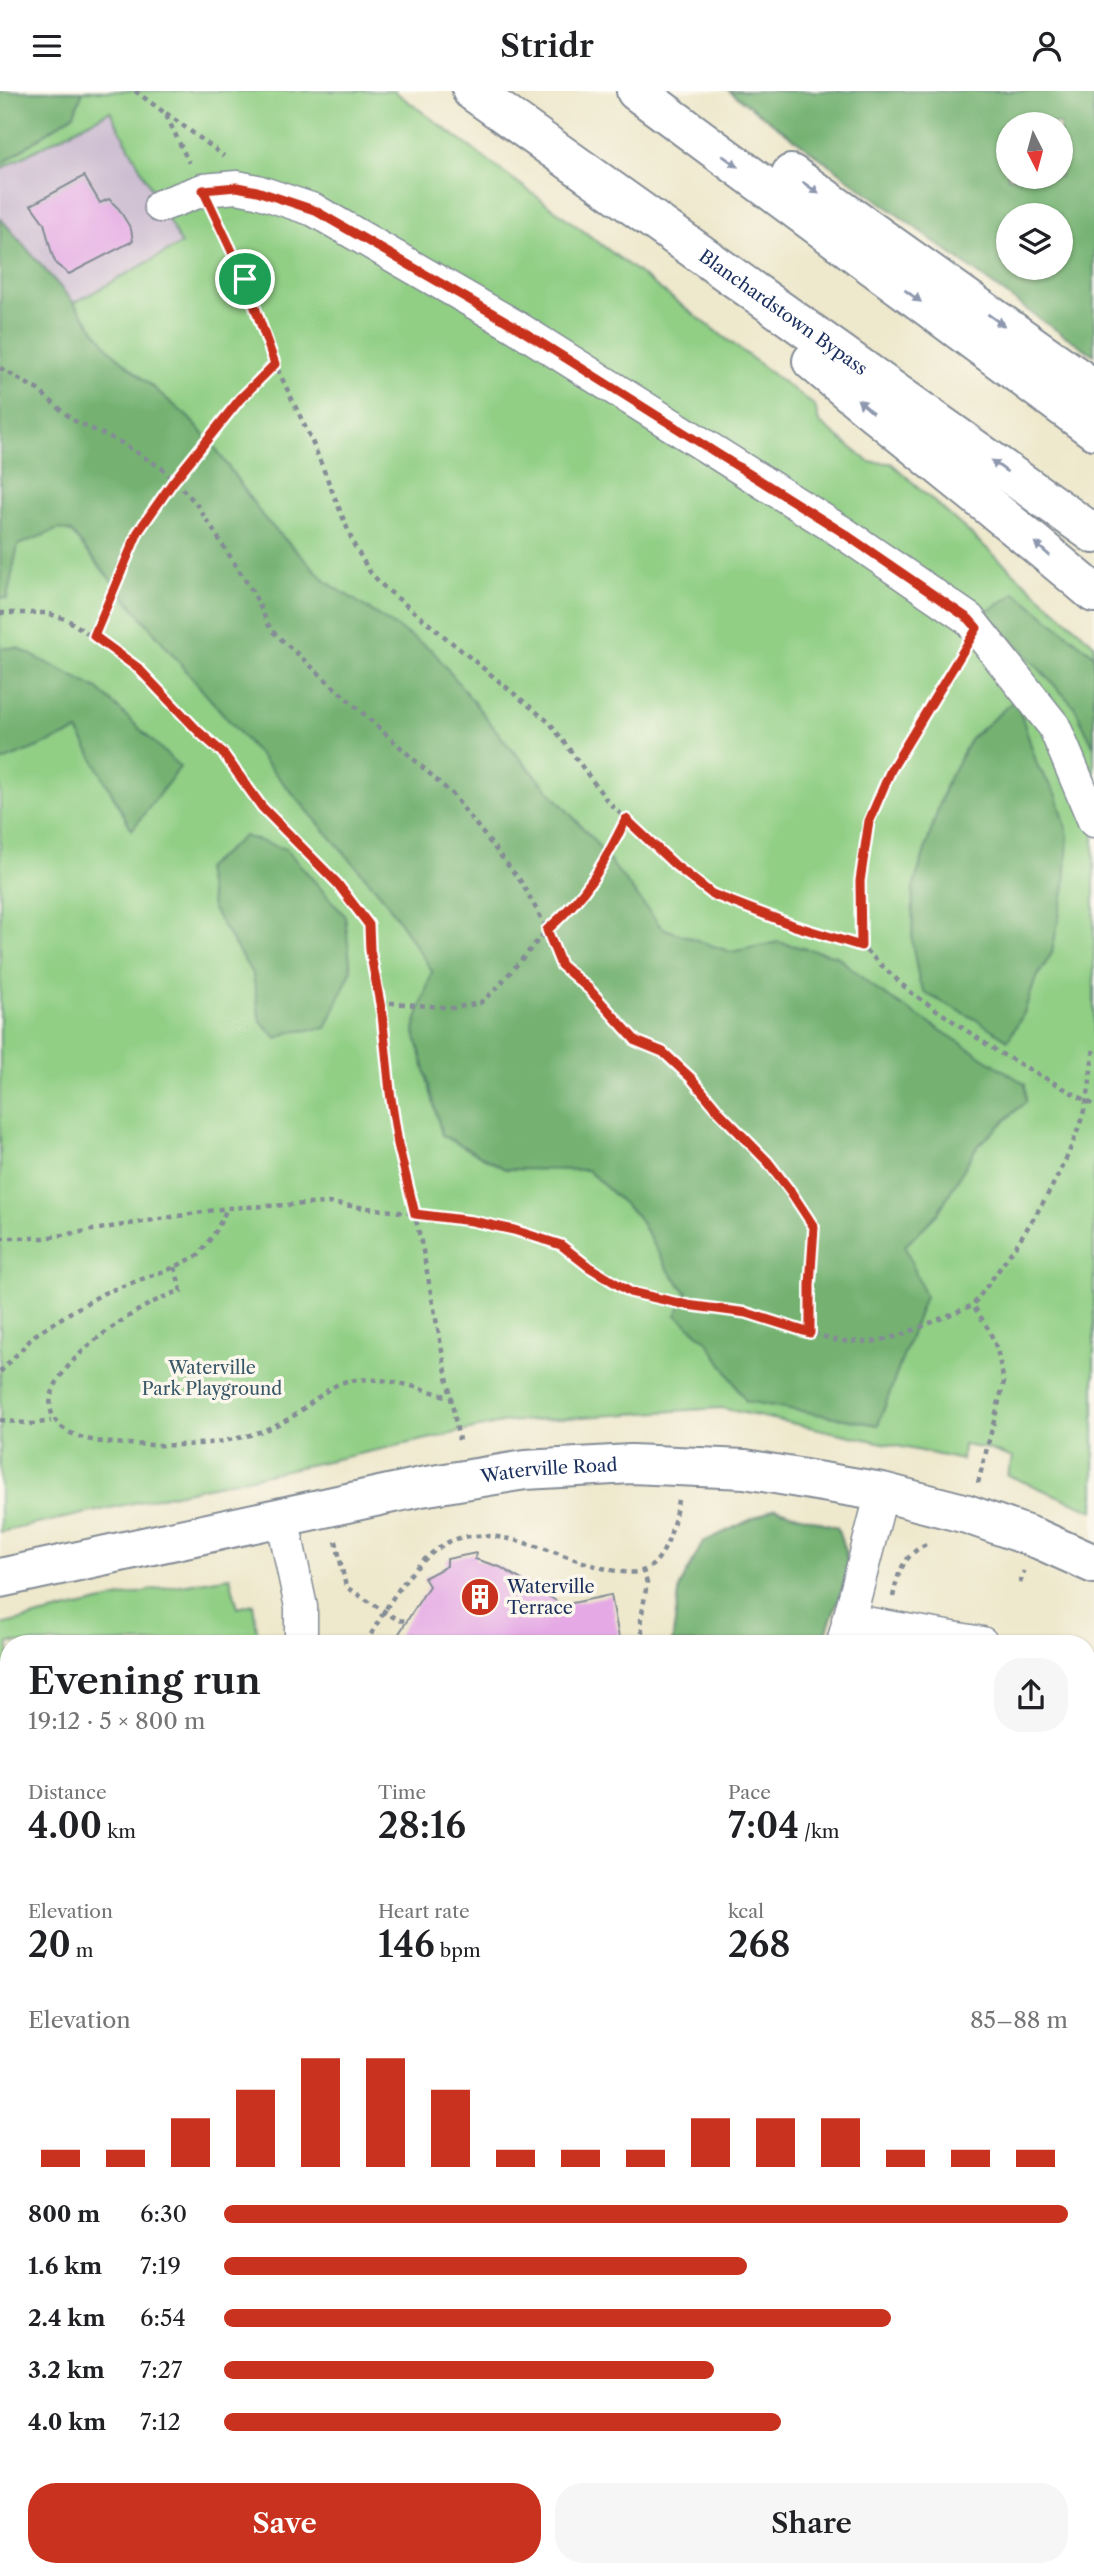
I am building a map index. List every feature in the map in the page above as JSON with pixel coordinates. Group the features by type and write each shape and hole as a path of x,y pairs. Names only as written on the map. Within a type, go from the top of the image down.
{"main road":[{"path":"636,91 1094,430"},
{"path":"676,91 1094,389"},
{"path":"487,101 745,303 906,440 1014,524 1094,593"},
{"name":"Blanchardstown Bypass","path":"487,101 1094,534"},
{"name":"Waterville Road","path":"0,1578 421,1487 525,1470 587,1465 685,1465 745,1469 882,1492 967,1514 1038,1539 1094,1564"}],"street":[{"path":"160,207 203,190 237,187 314,210 513,325 842,532 969,619 977,628 1054,726 1094,821"},
{"path":"882,1492 845,1632 884,1627 933,1635"},
{"path":"282,1517 301,1607 301,1635"}],"path":[{"path":"135,91 249,174 257,191"},
{"path":"165,113 245,279 275,364 312,441 354,545 369,572 550,723 608,802 675,865 712,894 795,926 861,946 909,991 998,1052 1094,1105"},
{"path":"94,636 138,532 173,482 240,399 275,364"},
{"path":"0,368 38,390 73,420 120,442 163,469 195,502 253,592 271,630 452,794 522,883 547,930 561,965 589,989 636,1041 663,1052 691,1078 721,1114 768,1162 814,1227 810,1333"},
{"path":"0,613 47,613 68,619 138,668 200,733 223,753 262,807 354,902 369,925 370,950 398,1144 415,1214 459,1440"},
{"path":"861,946 860,881 869,821 891,770 977,628"},
{"path":"379,1002 453,1008 480,1003 496,989 547,930 573,908 597,876 626,819"},
{"path":"0,1238 44,1238 227,1208 328,1203 472,1221 514,1230 561,1245 589,1267 630,1292 687,1305 747,1313 838,1341 871,1342 899,1336 973,1305 1047,1193 1074,1140 1087,1101 1094,1049"},
{"path":"0,1372 34,1335 71,1312 104,1293 175,1268 199,1255 216,1231 227,1208"},
{"path":"51,1422 47,1411 47,1392 66,1364 98,1333 134,1311 181,1291 175,1268"},
{"path":"967,1514 988,1449 1004,1382 997,1349 973,1305"},
{"path":"0,1420 32,1424 51,1422 82,1439 173,1446 223,1442 262,1430 289,1419 334,1386 347,1381 398,1382 452,1398"},
{"path":"370,1635 405,1579 441,1545 469,1535 497,1536 602,1568 635,1572 648,1569 661,1556 673,1526 685,1465"},
{"path":"328,1507 346,1587 398,1620 407,1621"},
{"path":"884,1627 903,1562 915,1550 928,1543"},
{"path":"642,1635 641,1620 647,1583 643,1570"}],"shaded area":[{"path":"110,110 182,244 74,303 0,218 0,169"}],"green space":[{"name":"Waterville Park Playground","path":"0,91 394,91 815,406 819,422 869,462 891,463 1094,644 1094,1511 1007,1475 1013,1458 988,1449 963,1445 962,1460 721,1408 506,1422 0,1532 0,218 74,303 181,244 110,111 0,169"},
{"path":"0,91 83,91 74,114 0,165"},
{"path":"729,91 1094,91 1094,355 1041,320"},
{"path":"0,218 74,303 113,353 188,417 212,443 264,518 327,582 433,651 508,745 592,838 662,928 731,952 778,942 837,956 874,988 1025,1084 1026,1101 976,1148 938,1213 905,1246 925,1296 878,1425 746,1401 707,1341 676,1315 687,1293 669,1271 637,1216 587,1170 505,1169 442,1135 414,1029 432,971 383,897 203,691 71,532 59,529 18,545 7,599 0,597"},
{"path":"1016,593 1094,655 1094,747 1074,706 986,612"},
{"path":"0,648 18,648 98,689 180,767 132,830 78,731 0,762"},
{"path":"1016,699 1038,767 1057,795 1068,835 1065,886 1052,953 1035,981 1024,1013 1008,1040 977,1020 925,993 919,981 912,942 913,888 946,784 971,738"},
{"path":"244,836 286,849 345,916 351,971 326,1028 290,1032 277,1038 260,1021 253,975 212,908 205,869"},
{"path":"775,1508 837,1527 846,1555 846,1574 826,1635 673,1635 680,1586 703,1542"},
{"path":"230,1577 238,1608 253,1604 258,1635 0,1635 0,1625 151,1590"}],"building":[{"path":"84,176 100,203 109,199 119,209 131,229 133,241 69,274 56,264 44,223 31,205"},
{"name":"Waterville Terrace","path":"476,1553 475,1559 500,1567 563,1605 611,1595 618,1635 398,1635 429,1586 424,1578 447,1566 447,1559"}],"place":[{"name":"Waterville Terrace","path":"480,1597"}],"route":[{"path":"237,187 257,191 314,210 369,241 513,325 758,477 969,619 977,628 891,770 869,821 860,881 861,946 795,926 712,894 675,865 626,819 597,876 573,908 547,930 561,965 589,989 636,1041 663,1052 691,1078 721,1114 768,1162 814,1227 810,1333 747,1313 687,1305 630,1292 589,1267 561,1245 514,1230 472,1221 415,1214 398,1144 382,1014 370,950 369,925 337,883 262,807 223,753 200,733 138,668 94,636 138,532 173,482 240,399 275,364 245,279 203,190 237,187"}]}
